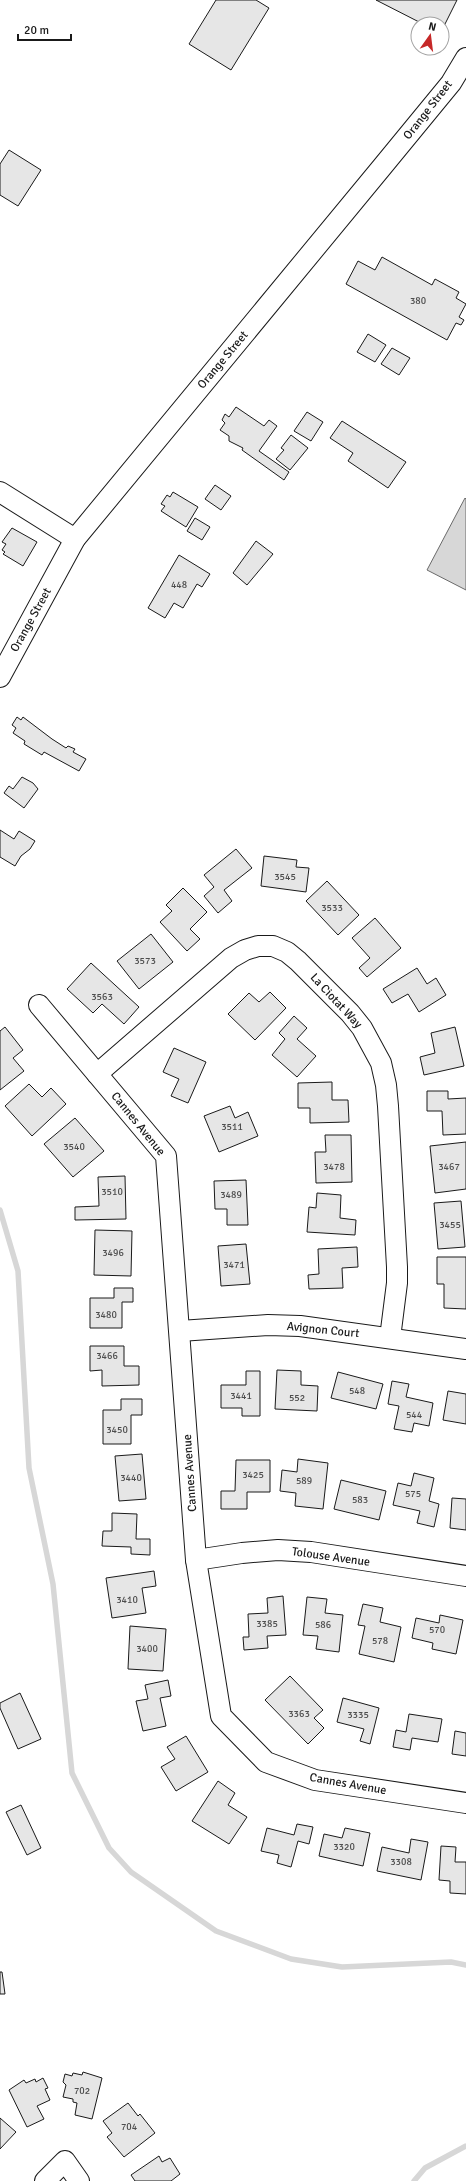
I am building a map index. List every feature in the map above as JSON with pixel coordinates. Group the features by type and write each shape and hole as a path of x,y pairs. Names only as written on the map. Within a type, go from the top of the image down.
{"street":[{"name":"Orange Street","path":"0,677 75,539 451,83 466,58"},
{"path":"0,492 75,539"},
{"name":"La Ciotat Way","path":"97,1074 231,958 245,950 258,946 273,946 287,952 350,1013 362,1028 381,1062 388,1106 397,1283 390,1338"},
{"name":"Cannes Avenue","path":"39,1005 166,1156 196,1560 221,1716 266,1762 315,1780 466,1803"},
{"name":"Avignon Court","path":"180,1331 268,1325 300,1326 466,1349"},
{"name":"Tolouse Avenue","path":"196,1560 242,1552 278,1550 311,1552 466,1576"},
{"path":"45,2181 64,2161 78,2181"}],"shaded area":[{"path":"465,498 466,499 466,590 427,570"}],"building":[{"path":"216,0 256,0 269,8 231,70 189,44"},
{"path":"376,0 457,0 449,16 410,16 410,17"},
{"path":"9,150 41,170 18,206 0,195 0,164"},
{"path":"382,257 432,285 435,279 459,292 456,298 466,304 459,317 464,320 461,325 456,323 447,340 346,284 358,261 375,270"},
{"path":"368,334 386,345 375,362 357,352"},
{"path":"392,348 410,358 399,375 381,364"},
{"path":"236,407 264,426 269,420 277,426 259,451 289,472 284,480 242,450 243,448 229,441 229,436 220,430 225,423 222,420 225,414 229,417"},
{"path":"307,412 323,422 311,441 294,431"},
{"path":"342,421 406,462 388,488 348,461 353,453 330,438"},
{"path":"291,435 308,448 290,470 276,459 284,450 281,448"},
{"path":"215,485 231,496 221,510 205,499"},
{"path":"173,492 198,507 186,527 161,511 165,506 161,504 167,495 170,497"},
{"path":"195,518 210,527 202,540 187,531"},
{"path":"12,528 37,542 23,566 3,554 5,552 2,550 6,544 2,542"},
{"path":"256,541 273,554 247,585 233,573"},
{"path":"179,555 210,574 202,587 197,584 183,608 174,603 165,618 148,608"},
{"path":"17,717 21,720 23,717 66,748 68,746 75,749 73,752 86,759 79,771 44,752 42,755 24,744 25,741 13,733 16,728 12,725"},
{"path":"22,777 33,783 38,789 24,808 4,793 9,786 13,789"},
{"path":"0,830 14,839 19,831 35,841 30,849 21,856 15,866 0,857"},
{"path":"236,849 252,868 224,890 232,901 218,913 204,896 214,887 204,875"},
{"path":"264,856 297,860 296,867 309,868 306,892 261,886"},
{"path":"327,881 359,915 338,935 306,901"},
{"path":"183,888 207,912 190,929 200,939 187,951 160,922 172,911 166,905"},
{"path":"375,918 401,948 367,977 359,968 370,958 352,938"},
{"path":"151,934 173,962 139,989 117,961"},
{"path":"91,963 139,1007 124,1024 102,1004 93,1013 67,989"},
{"path":"417,968 427,984 436,978 446,995 419,1012 408,994 392,1003 383,989"},
{"path":"270,992 286,1008 255,1040 228,1014 249,993 259,1002"},
{"path":"294,1016 307,1028 297,1039 316,1056 297,1077 272,1055 285,1039 279,1033"},
{"path":"5,1027 23,1050 13,1058 24,1071 0,1090 0,1031"},
{"path":"455,1027 464,1066 424,1075 420,1057 435,1053 431,1033"},
{"path":"174,1048 206,1062 188,1103 171,1096 179,1079 163,1072"},
{"path":"332,1082 332,1100 348,1100 349,1122 310,1123 310,1108 298,1108 298,1083"},
{"path":"29,1084 42,1097 51,1088 66,1104 32,1136 5,1106"},
{"path":"427,1091 448,1091 448,1099 466,1098 466,1134 443,1135 442,1111 427,1111"},
{"path":"230,1106 235,1118 248,1112 258,1136 219,1152 204,1116"},
{"path":"75,1118 104,1151 73,1177 44,1144"},
{"path":"325,1135 351,1135 352,1182 316,1183 315,1152 326,1152"},
{"path":"466,1142 466,1189 435,1193 430,1146"},
{"path":"125,1176 126,1219 75,1220 75,1207 99,1206 98,1177"},
{"path":"246,1180 248,1225 227,1225 227,1209 215,1209 214,1181"},
{"path":"317,1193 341,1195 340,1218 356,1220 355,1235 307,1232 309,1207 316,1208"},
{"path":"461,1201 465,1247 438,1249 434,1203"},
{"path":"95,1230 132,1231 131,1276 94,1275"},
{"path":"246,1244 250,1284 221,1286 218,1246"},
{"path":"357,1247 358,1267 342,1268 343,1288 309,1289 308,1275 319,1274 318,1249"},
{"path":"437,1257 466,1257 466,1309 444,1308 444,1284 437,1284"},
{"path":"114,1288 133,1288 133,1302 122,1302 122,1328 90,1328 90,1298 114,1298"},
{"path":"90,1346 124,1346 124,1366 139,1366 139,1385 102,1386 102,1370 90,1371"},
{"path":"277,1370 301,1371 301,1385 318,1386 317,1411 275,1409"},
{"path":"246,1371 260,1371 260,1416 242,1416 242,1408 221,1408 221,1385 246,1385"},
{"path":"338,1372 383,1384 376,1409 331,1398"},
{"path":"392,1381 409,1384 406,1397 433,1403 429,1426 414,1423 412,1432 394,1429 399,1406 388,1404"},
{"path":"448,1391 466,1394 466,1424 443,1420"},
{"path":"121,1399 142,1399 142,1415 131,1415 131,1444 103,1444 103,1410 121,1410"},
{"path":"142,1454 146,1499 119,1501 115,1456"},
{"path":"298,1459 328,1463 323,1509 295,1506 296,1493 280,1491 282,1470 297,1472"},
{"path":"236,1460 270,1460 270,1492 247,1492 247,1509 221,1509 221,1491 235,1491"},
{"path":"414,1473 434,1478 429,1501 439,1504 434,1527 417,1523 420,1511 393,1505 398,1483 411,1486"},
{"path":"341,1480 386,1491 379,1520 334,1509"},
{"path":"452,1498 466,1499 466,1530 450,1528"},
{"path":"112,1513 137,1514 136,1539 150,1539 150,1555 131,1554 131,1547 102,1546 103,1531 112,1531"},
{"path":"154,1571 156,1586 142,1588 146,1613 112,1618 106,1578"},
{"path":"283,1596 286,1635 267,1636 268,1648 244,1650 243,1637 249,1637 248,1614 268,1613 267,1598"},
{"path":"307,1597 327,1599 325,1613 343,1615 339,1652 316,1649 318,1636 303,1635"},
{"path":"363,1604 383,1608 380,1622 401,1627 394,1662 359,1654 365,1626 358,1625"},
{"path":"440,1615 463,1620 456,1654 432,1649 433,1643 412,1638 416,1618 439,1623"},
{"path":"130,1626 166,1629 163,1671 128,1669"},
{"path":"290,1676 323,1710 314,1718 324,1728 308,1744 265,1700"},
{"path":"168,1680 171,1696 160,1698 166,1726 143,1731 136,1701 148,1699 145,1685"},
{"path":"20,1693 41,1739 18,1749 0,1708 0,1703"},
{"path":"343,1698 379,1708 370,1744 360,1741 364,1729 337,1722"},
{"path":"409,1714 442,1719 438,1742 412,1738 410,1750 393,1747 396,1730 406,1732"},
{"path":"455,1731 466,1733 466,1756 452,1754"},
{"path":"186,1736 208,1772 176,1791 161,1767 175,1759 167,1747"},
{"path":"218,1781 235,1793 228,1805 247,1817 229,1844 192,1821"},
{"path":"21,1805 41,1848 27,1855 6,1812"},
{"path":"297,1824 313,1827 309,1844 298,1841 291,1867 277,1863 279,1855 261,1851 267,1828 294,1835"},
{"path":"345,1828 370,1833 363,1866 319,1856 324,1834 342,1838"},
{"path":"411,1839 428,1842 421,1880 377,1871 382,1847 409,1853"},
{"path":"441,1846 456,1847 455,1862 466,1862 466,1894 450,1893 450,1881 439,1880"},
{"path":"0,1972 2,1972 5,1994 0,1994"},
{"path":"83,2072 102,2078 92,2119 75,2115 77,2103 73,2102 73,2099 63,2097 66,2085 63,2082 65,2074 72,2076 73,2073 82,2075"},
{"path":"43,2078 48,2088 45,2089 50,2100 37,2106 44,2119 27,2127 9,2090 24,2080 26,2083 35,2079 36,2082"},
{"path":"128,2103 138,2116 140,2114 155,2133 124,2157 107,2137 112,2133 103,2121"},
{"path":"0,2118 16,2132 0,2149"},
{"path":"159,2156 162,2162 170,2158 180,2174 171,2181 135,2181 131,2175"}],"waterway":[{"path":"0,1210 18,1271 29,1468 53,1584 72,1773 109,1848 131,1872 216,1931 291,1959 342,1967 451,1962 466,1965"},
{"path":"414,2181 425,2168 466,2146"}]}
